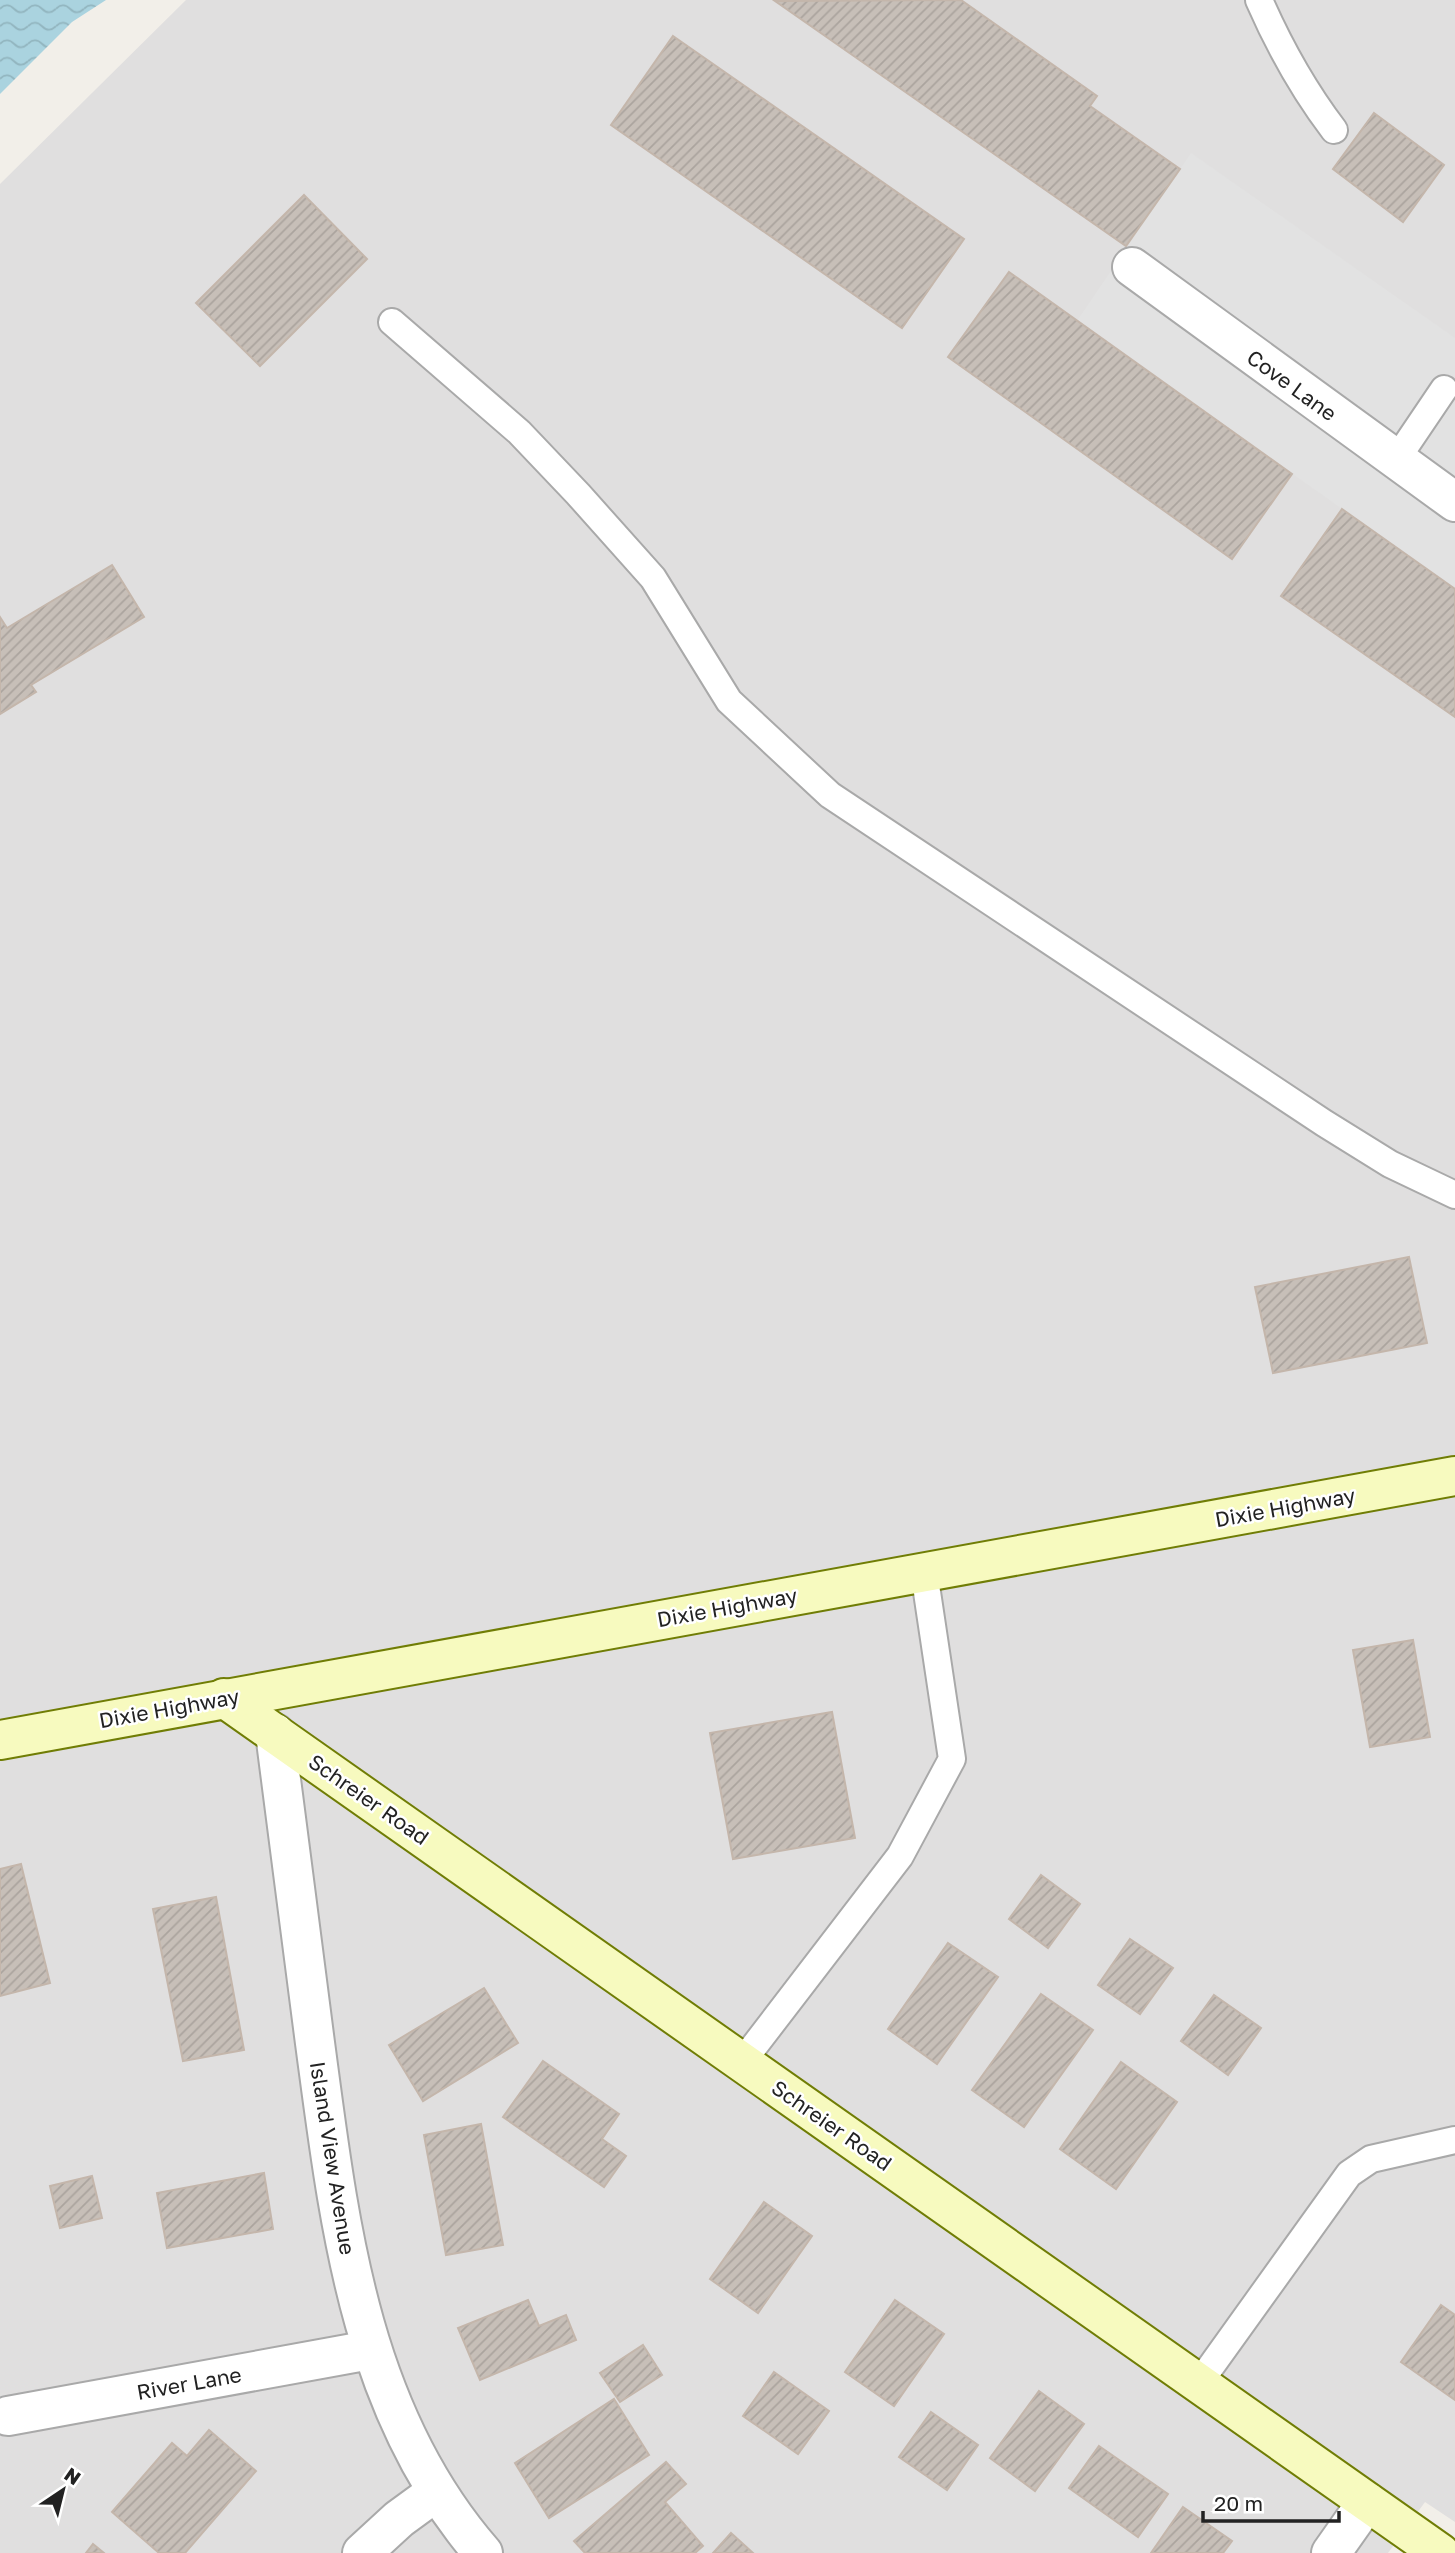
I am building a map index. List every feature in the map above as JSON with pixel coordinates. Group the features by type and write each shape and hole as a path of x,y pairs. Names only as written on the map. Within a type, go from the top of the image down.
{"street":[{"name":"Cove Lane","path":"1132,267 1455,502"},
{"name":"Dixie Highway","path":"0,1740 1455,1476"},
{"name":"Schreier Road","path":"224,1698 1440,2553"},
{"name":"Island View Avenue","path":"275,1733 331,2165 370,2350 405,2435 436,2492 450,2516 483,2553"},
{"name":"River Lane","path":"8,2416 370,2350"},
{"path":"362,2553 399,2519 436,2492"},
{"path":"1331,2553 1367,2501"}],"lane":[{"path":"1259,0 1277,44 1303,89 1334,130"},
{"path":"392,322 519,432 578,494 653,578 729,701 830,795 1324,1123 1390,1164 1455,1195"},
{"path":"1396,460 1444,388"},
{"path":"742,2062 900,1856 952,1759 924,1572"},
{"path":"1199,2383 1349,2174 1371,2159 1455,2140"}],"shaded area":[{"path":"186,0 1455,0 1455,2522 1425,2502 1388,2553 0,2553 0,184"},
{"path":"1191,153 1455,338 1455,589 1077,321"}],"water":[{"path":"0,0 106,0 72,22 0,94"}],"building":[{"path":"961,0 1097,96 1090,106 1180,169 1126,246 775,1"},
{"path":"673,36 964,239 902,328 611,125"},
{"path":"1374,113 1444,165 1403,222 1333,169"},
{"path":"304,195 367,259 260,366 196,303"},
{"path":"1009,272 1292,474 1232,559 948,357"},
{"path":"1342,509 1455,589 1455,717 1281,596"},
{"path":"112,565 144,617 31,685 36,692 0,714 0,617 7,628"},
{"path":"1409,1257 1427,1343 1273,1373 1255,1287"},
{"path":"1413,1640 1430,1737 1370,1747 1353,1650"},
{"path":"832,1712 855,1838 733,1859 710,1733"},
{"path":"21,1864 50,1983 0,1996 0,1869"},
{"path":"1041,1875 1080,1904 1048,1948 1009,1919"},
{"path":"216,1897 244,2050 183,2061 153,1909"},
{"path":"1130,1939 1173,1968 1140,2014 1098,1985"},
{"path":"948,1943 998,1977 937,2064 888,2029"},
{"path":"484,1988 518,2043 423,2101 389,2045"},
{"path":"1041,1994 1093,2030 1024,2127 972,2090"},
{"path":"1214,1995 1261,2028 1228,2075 1181,2041"},
{"path":"543,2061 619,2114 602,2139 626,2156 604,2187 503,2117"},
{"path":"1121,2062 1177,2102 1116,2189 1060,2149"},
{"path":"481,2124 503,2245 446,2255 424,2135"},
{"path":"264,2173 273,2229 167,2248 157,2193"},
{"path":"92,2176 102,2218 60,2228 50,2186"},
{"path":"764,2202 812,2236 758,2313 710,2279"},
{"path":"528,2300 539,2326 566,2315 576,2340 480,2380 458,2328"},
{"path":"895,2300 944,2334 894,2406 845,2372"},
{"path":"1441,2305 1455,2315 1455,2400 1401,2362"},
{"path":"643,2345 662,2375 620,2402 600,2373"},
{"path":"774,2372 829,2411 798,2454 743,2416"},
{"path":"1039,2391 1084,2424 1035,2491 990,2458"},
{"path":"614,2399 649,2455 549,2518 515,2463"},
{"path":"931,2412 978,2445 947,2490 899,2457"},
{"path":"209,2430 256,2471 185,2553 159,2553 112,2512 172,2443 187,2456"},
{"path":"1099,2446 1168,2494 1138,2537 1069,2488"},
{"path":"666,2462 686,2484 665,2502 703,2546 695,2553 585,2553 574,2541"},
{"path":"1183,2507 1232,2541 1223,2553 1151,2553"},
{"path":"731,2533 753,2553 713,2553"},
{"path":"93,2544 104,2553 86,2553"}]}
